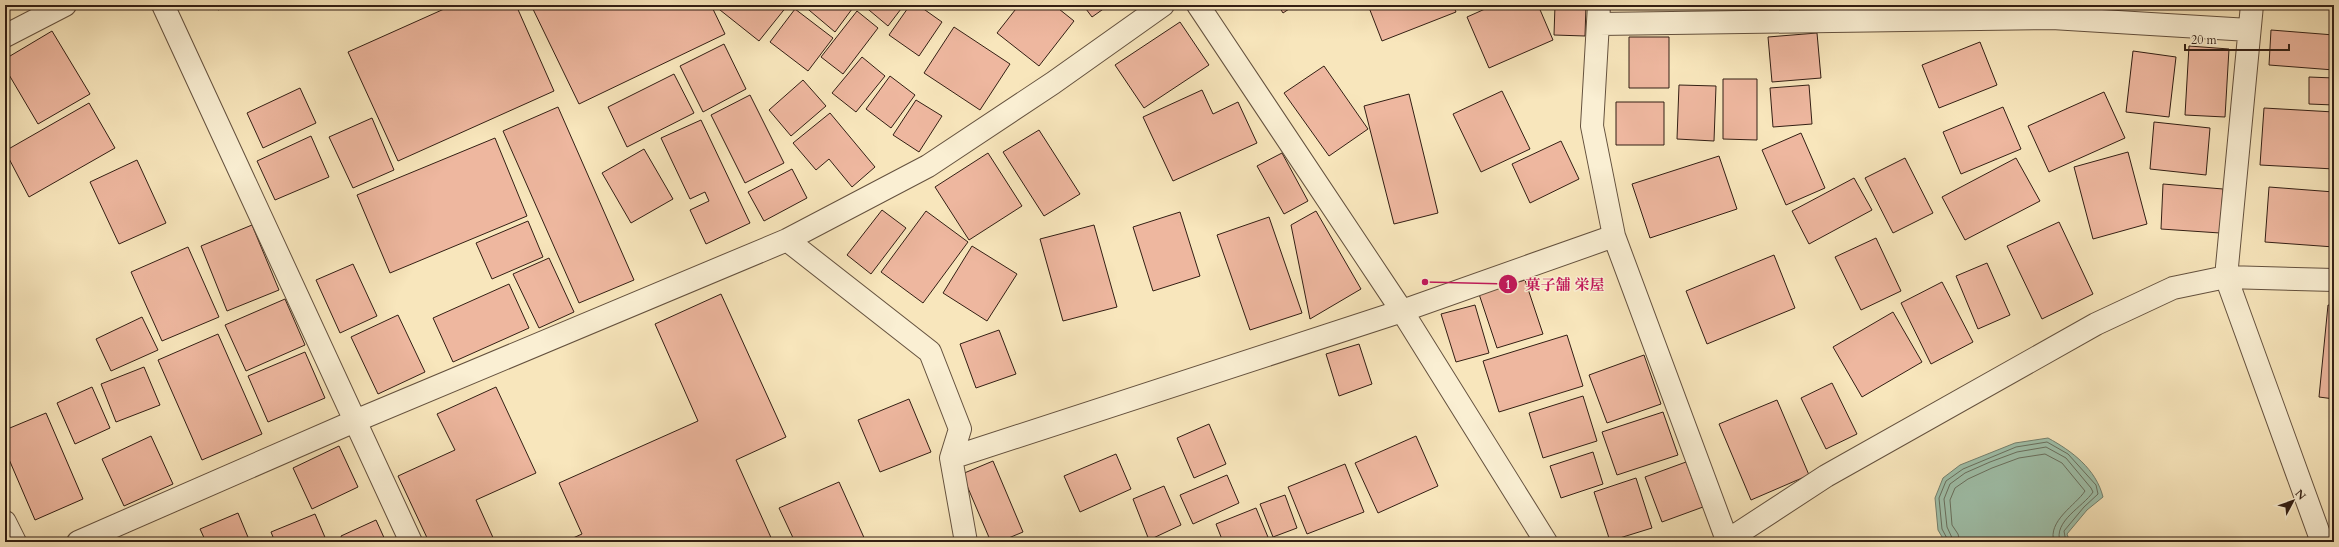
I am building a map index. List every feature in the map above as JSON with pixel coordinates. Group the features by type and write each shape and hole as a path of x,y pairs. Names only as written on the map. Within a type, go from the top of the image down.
{"street":[{"path":"5,36 65,5"},
{"path":"163,5 411,542"},
{"path":"78,542 355,421 787,240 928,166 1053,82 1163,5"},
{"path":"1198,5 1402,311 1546,542"},
{"path":"2252,5 2226,277 2322,542"},
{"path":"2249,30 2052,18 1775,14 1599,15 1592,126 1614,236 1726,541 1826,476 2096,324 2173,288 2226,277 2334,280"},
{"path":"951,458 1402,311 1614,236"},
{"path":"787,240 930,352 960,429 951,458 966,542"},
{"path":"5,522 15,542"}],"water":[{"path":"2048,438 2074,455 2089,469 2100,487 2103,497 2087,510 2067,534 2070,542 1945,542 1938,530 1935,498 1943,478 1960,465 2015,443"}],"building":[{"path":"216,5 229,5 218,10"},
{"path":"453,5 516,5 554,91 398,161 348,52"},
{"path":"531,5 711,5 725,34 579,104"},
{"path":"803,5 855,5 835,32"},
{"path":"863,5 904,5 888,26"},
{"path":"910,5 918,5 942,22 919,56 889,35"},
{"path":"1019,5 1054,5 1074,21 1039,66 997,33"},
{"path":"1083,5 1109,5 1092,17"},
{"path":"1278,5 1295,5 1283,13"},
{"path":"1368,5 1453,5 1456,12 1382,41"},
{"path":"1494,5 1538,5 1553,40 1489,68 1467,17"},
{"path":"1555,5 1586,5 1585,36 1554,35"},
{"path":"2205,5 2236,5 2235,9 2205,7"},
{"path":"715,6 787,6 759,41"},
{"path":"795,9 833,38 808,71 770,42"},
{"path":"857,11 878,28 843,74 821,57"},
{"path":"1180,22 1209,65 1144,108 1115,65"},
{"path":"954,27 1010,64 980,110 924,73"},
{"path":"2271,30 2334,35 2334,70 2269,65"},
{"path":"52,31 90,94 38,124 5,68 5,59"},
{"path":"1817,33 1821,78 1772,82 1768,37"},
{"path":"1629,37 1669,37 1669,88 1629,88"},
{"path":"1980,42 1997,85 1939,108 1922,65"},
{"path":"724,44 746,89 703,112 680,66"},
{"path":"2189,46 2229,49 2225,117 2185,115"},
{"path":"2133,51 2176,57 2169,117 2126,112"},
{"path":"862,57 885,76 856,112 832,93"},
{"path":"1324,66 1368,129 1329,156 1284,93"},
{"path":"674,74 694,113 627,147 608,107"},
{"path":"890,76 915,95 891,128 866,109"},
{"path":"2309,77 2334,78 2334,105 2309,104"},
{"path":"1723,79 1757,79 1757,140 1723,139"},
{"path":"803,80 826,106 791,136 769,110"},
{"path":"1679,85 1716,86 1714,141 1677,139"},
{"path":"1809,85 1812,124 1773,127 1770,88"},
{"path":"300,88 316,123 263,148 247,113"},
{"path":"1202,90 1213,114 1238,102 1257,143 1173,181 1143,117"},
{"path":"1502,91 1530,149 1481,172 1453,114"},
{"path":"2104,92 2125,138 2049,172 2028,126"},
{"path":"1409,94 1438,213 1394,224 1364,106"},
{"path":"750,95 784,163 745,183 711,115"},
{"path":"916,100 942,116 919,152 893,135"},
{"path":"1616,102 1664,102 1664,145 1616,145"},
{"path":"89,103 115,148 29,197 5,151"},
{"path":"558,107 634,280 579,303 503,131"},
{"path":"2003,107 2021,149 1961,174 1943,132"},
{"path":"2264,108 2334,112 2334,169 2260,165"},
{"path":"830,113 875,167 852,187 829,159 816,170 793,143"},
{"path":"372,118 394,170 353,188 329,137"},
{"path":"701,120 750,223 706,244 690,210 709,201 705,192 690,199 661,138"},
{"path":"2154,122 2210,128 2206,175 2150,169"},
{"path":"1039,130 1080,194 1044,216 1003,152"},
{"path":"1801,133 1825,188 1786,205 1762,150"},
{"path":"311,136 329,177 275,200 257,161"},
{"path":"495,138 527,216 390,273 357,195"},
{"path":"1561,141 1579,179 1530,203 1512,164"},
{"path":"644,149 673,199 631,223 602,173"},
{"path":"2128,152 2147,224 2093,239 2074,167"},
{"path":"988,153 1022,206 969,240 935,187"},
{"path":"1282,153 1308,201 1284,214 1257,166"},
{"path":"1719,156 1737,209 1650,238 1632,184"},
{"path":"1905,158 1933,213 1893,233 1865,178"},
{"path":"2016,158 2040,201 1965,240 1942,197"},
{"path":"137,160 166,223 119,244 90,182"},
{"path":"792,169 807,198 764,221 748,192"},
{"path":"1854,178 1872,210 1809,244 1792,211"},
{"path":"2163,184 2223,189 2220,233 2161,229"},
{"path":"2269,187 2334,192 2334,247 2265,242"},
{"path":"882,210 906,228 871,274 847,255"},
{"path":"926,211 968,242 923,303 881,272"},
{"path":"1316,211 1361,289 1310,319 1291,225"},
{"path":"1180,212 1200,276 1153,291 1133,227"},
{"path":"1269,217 1302,313 1250,330 1217,235"},
{"path":"528,221 543,257 492,279 476,243"},
{"path":"2059,222 2093,294 2042,319 2007,246"},
{"path":"252,225 279,290 227,311 201,246"},
{"path":"1094,225 1117,307 1063,321 1040,239"},
{"path":"1876,238 1901,291 1861,310 1835,257"},
{"path":"972,246 1017,274 987,321 943,293"},
{"path":"188,247 219,317 162,341 131,272"},
{"path":"1774,255 1795,308 1707,344 1686,291"},
{"path":"549,258 574,312 539,328 513,274"},
{"path":"1987,263 2010,315 1978,329 1956,276"},
{"path":"353,264 377,316 340,333 316,280"},
{"path":"1525,280 1543,334 1497,348 1479,294"},
{"path":"1942,282 1973,342 1931,364 1901,303"},
{"path":"509,284 529,328 453,362 433,318"},
{"path":"721,294 786,437 736,460 773,542 564,542 582,534 559,483 698,421 655,324"},
{"path":"285,299 305,345 246,371 225,325"},
{"path":"1475,305 1489,353 1456,362 1441,314"},
{"path":"2328,305 2334,306 2334,399 2319,397"},
{"path":"1893,312 1922,362 1862,397 1833,347"},
{"path":"398,315 425,372 378,394 351,337"},
{"path":"142,317 158,350 111,371 96,339"},
{"path":"999,330 1016,374 976,388 960,344"},
{"path":"218,334 262,434 202,460 158,360"},
{"path":"1567,335 1583,386 1499,412 1483,361"},
{"path":"1359,344 1372,384 1339,396 1326,354"},
{"path":"305,352 325,398 268,422 248,376"},
{"path":"1644,355 1661,404 1607,423 1589,375"},
{"path":"144,367 160,405 116,422 101,384"},
{"path":"1832,383 1857,434 1826,449 1801,398"},
{"path":"92,387 110,428 75,444 57,403"},
{"path":"496,387 536,473 476,500 495,542 429,542 398,476 455,450 437,414"},
{"path":"1583,396 1597,441 1543,458 1529,413"},
{"path":"909,399 931,452 880,472 858,420"},
{"path":"1777,400 1809,475 1751,500 1719,424"},
{"path":"1663,412 1678,455 1617,475 1602,432"},
{"path":"46,413 83,499 35,520 5,450 5,430"},
{"path":"1209,424 1226,464 1194,478 1177,438"},
{"path":"151,436 173,484 124,506 102,459"},
{"path":"1416,436 1438,486 1378,513 1355,463"},
{"path":"339,446 358,487 312,509 293,468"},
{"path":"1593,452 1603,484 1561,498 1550,466"},
{"path":"1116,454 1131,489 1080,512 1064,476"},
{"path":"993,461 1023,532 999,542 991,542 962,474"},
{"path":"1686,462 1703,507 1662,522 1645,477"},
{"path":"1345,464 1364,512 1307,534 1288,487"},
{"path":"1227,475 1239,503 1193,524 1180,495"},
{"path":"1636,478 1652,528 1610,541 1594,492"},
{"path":"839,482 866,542 795,542 779,508"},
{"path":"1164,486 1181,525 1149,540 1133,499"},
{"path":"1285,495 1297,528 1273,537 1260,504"},
{"path":"1256,508 1270,542 1223,542 1216,524"},
{"path":"238,513 250,542 206,542 200,529"},
{"path":"315,514 327,542 275,542 271,532"},
{"path":"376,520 386,542 343,542 341,536"}],"place":[{"name":"菓子舗 栄屋","path":"1425,282"}]}
